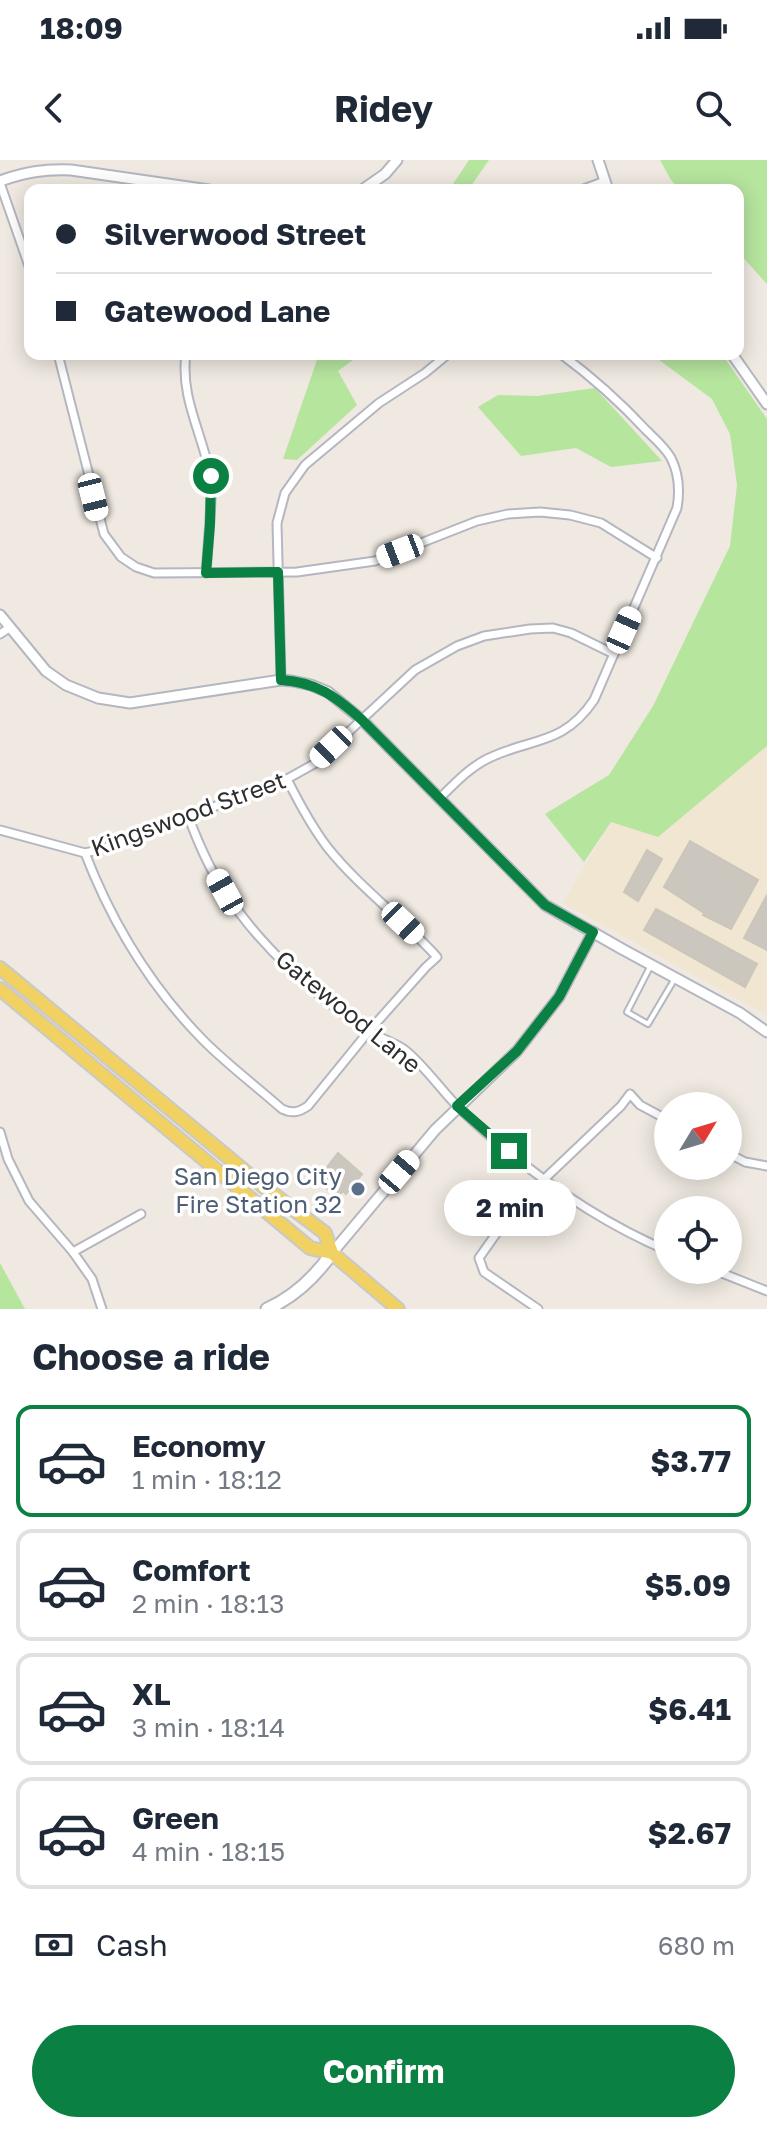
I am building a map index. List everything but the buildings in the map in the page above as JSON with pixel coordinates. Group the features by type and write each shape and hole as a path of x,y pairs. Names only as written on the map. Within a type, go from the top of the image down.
{"main road":[{"path":"0,968 264,1187 325,1233 332,1253"},
{"path":"0,989 310,1248 332,1253 398,1309"},
{"path":"276,1307 304,1285 332,1253"}],"street":[{"path":"371,184 397,160"},
{"path":"598,160 605,184"},
{"path":"24,252 0,182 24,172 48,169 168,184"},
{"path":"59,360 100,526 110,545 128,563 145,571 278,572 375,561 477,521 524,512 555,512 601,523 657,558"},
{"path":"186,360 186,386 193,420 211,476 206,573"},
{"path":"281,680 277,523 285,493 305,465 379,403 441,360"},
{"path":"439,799 475,765 552,738 572,726 594,700 674,517 678,480 671,458 625,407 569,360"},
{"path":"736,360 767,404"},
{"path":"0,615 38,663 56,679 76,691 108,701 130,703 281,680 311,685 328,692 361,719 545,905 740,1013 767,1032"},
{"path":"0,634 9,628"},
{"name":"Kingswood Street","path":"0,830 85,853 287,779 314,764 415,670 457,646 484,636 553,628 571,633 614,654"},
{"path":"85,853 118,928 173,1007 223,1059 282,1109 299,1112 308,1106 369,1031 437,957 329,849 306,817 287,779"},
{"name":"Gatewood Lane","path":"188,816 199,847 225,892 262,939 290,968 369,1031 405,1050 457,1106 568,1197 615,1226 654,1244"},
{"path":"332,1253 435,1130 517,1051 559,997 593,932"},
{"path":"538,1309 484,1272 479,1258 515,1207 630,1094 640,1105 654,1112"},
{"path":"0,1132 8,1159 29,1201 92,1279 102,1309"},
{"path":"742,1160 767,1166"},
{"path":"73,1252 141,1214"},
{"path":"742,1281 767,1291"}],"lane":[{"path":"651,965 627,1012 648,1024 676,978"}],"shaded area":[{"path":"767,746 767,1015 563,903 611,822 659,836"}],"green space":[{"path":"469,160 489,160 472,184 453,184"},
{"path":"660,160 767,160 767,284 744,259 744,184 675,184"},
{"path":"317,360 353,360 338,371 357,405 297,460 283,459"},
{"path":"659,360 726,360 767,419 767,746 658,837 611,822 584,862 545,814 609,775 653,706 730,546 737,485 730,434 712,399"},
{"path":"595,388 662,461 611,467 576,448 521,456 478,407 498,395 537,396"},
{"path":"0,1263 25,1309 0,1309"}],"place":[{"name":"San Diego City Fire Station 32","path":"358,1189"}],"route":[{"path":"211,476 206,573 278,572 281,680 311,685 338,698 545,905 593,932 559,997 517,1051 457,1106 509,1151"}]}
